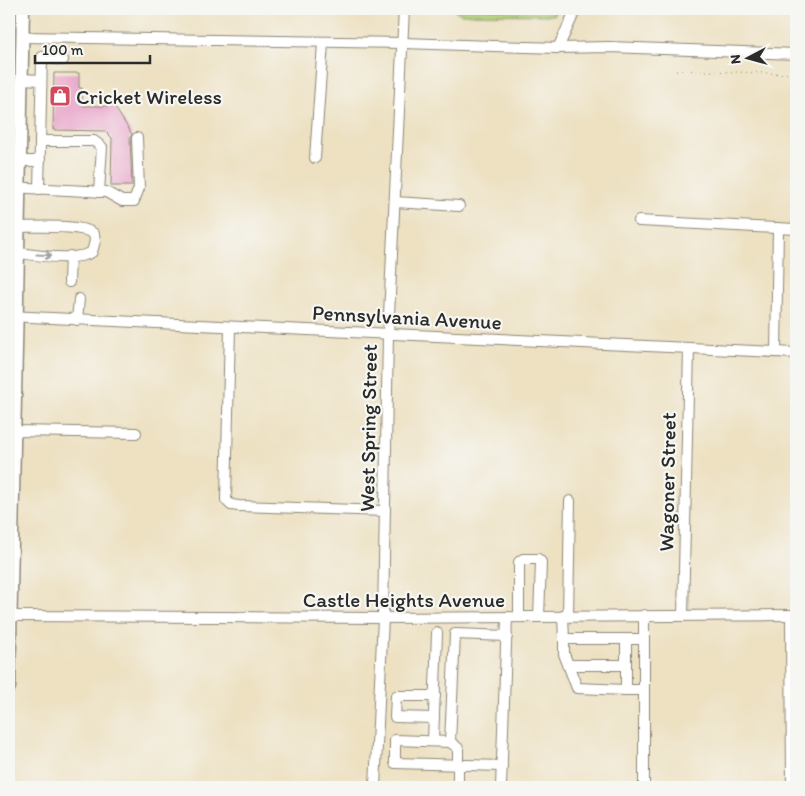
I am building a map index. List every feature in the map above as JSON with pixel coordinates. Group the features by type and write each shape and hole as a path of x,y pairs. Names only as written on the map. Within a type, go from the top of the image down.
{"main road":[{"path":"9,687 10,490 11,450 14,431 14,188 20,161 15,113 21,79 22,9"}],"street":[{"name":"West Spring Street","path":"375,787 382,618 388,335 404,9"},
{"path":"558,48 576,9"},
{"path":"22,37 403,43 558,48 609,47 796,54"},
{"path":"315,158 323,43"},
{"path":"39,189 42,57 62,60"},
{"path":"21,79 41,80"},
{"path":"14,188 106,192 122,201 134,201 139,188 137,138"},
{"path":"40,141 94,141 102,147 99,192"},
{"path":"20,161 40,161"},
{"path":"395,202 459,206"},
{"path":"639,221 796,229"},
{"path":"14,261 86,256 92,252 95,241 94,234 89,230 78,228 15,234"},
{"path":"776,352 778,228"},
{"path":"69,282 70,256"},
{"path":"77,320 79,299"},
{"name":"Pennsylvania Avenue","path":"13,317 796,353"},
{"path":"230,328 226,500 231,505 239,506 385,511"},
{"name":"Wagoner Street","path":"683,616 689,348"},
{"path":"14,431 136,432"},
{"path":"570,501 564,639 564,654 568,665 577,688 643,690"},
{"path":"519,617 519,562 523,559 538,559 541,562 539,617"},
{"path":"644,615 644,787"},
{"name":"Castle Heights Avenue","path":"10,616 507,618 644,615 794,615"},
{"path":"792,787 794,615"},
{"path":"450,742 455,618"},
{"path":"501,787 507,618"},
{"path":"433,741 438,633"},
{"path":"455,634 507,636"},
{"path":"564,639 644,640"},
{"path":"626,640 626,690"},
{"path":"568,665 626,665"},
{"path":"434,718 396,716 396,696 435,696"},
{"path":"395,740 395,763 502,766"},
{"path":"378,741 450,742 458,748 458,787"}],"path":[{"path":"676,70 796,74"}],"green space":[{"path":"453,9 555,9 554,15 461,14"}],"building":[{"path":"54,73 79,73 79,88 82,88 83,106 114,106 132,134 130,138 132,186 111,186 112,138 105,131 53,130"}],"place":[{"name":"Cricket Wireless","path":"60,96"}]}
